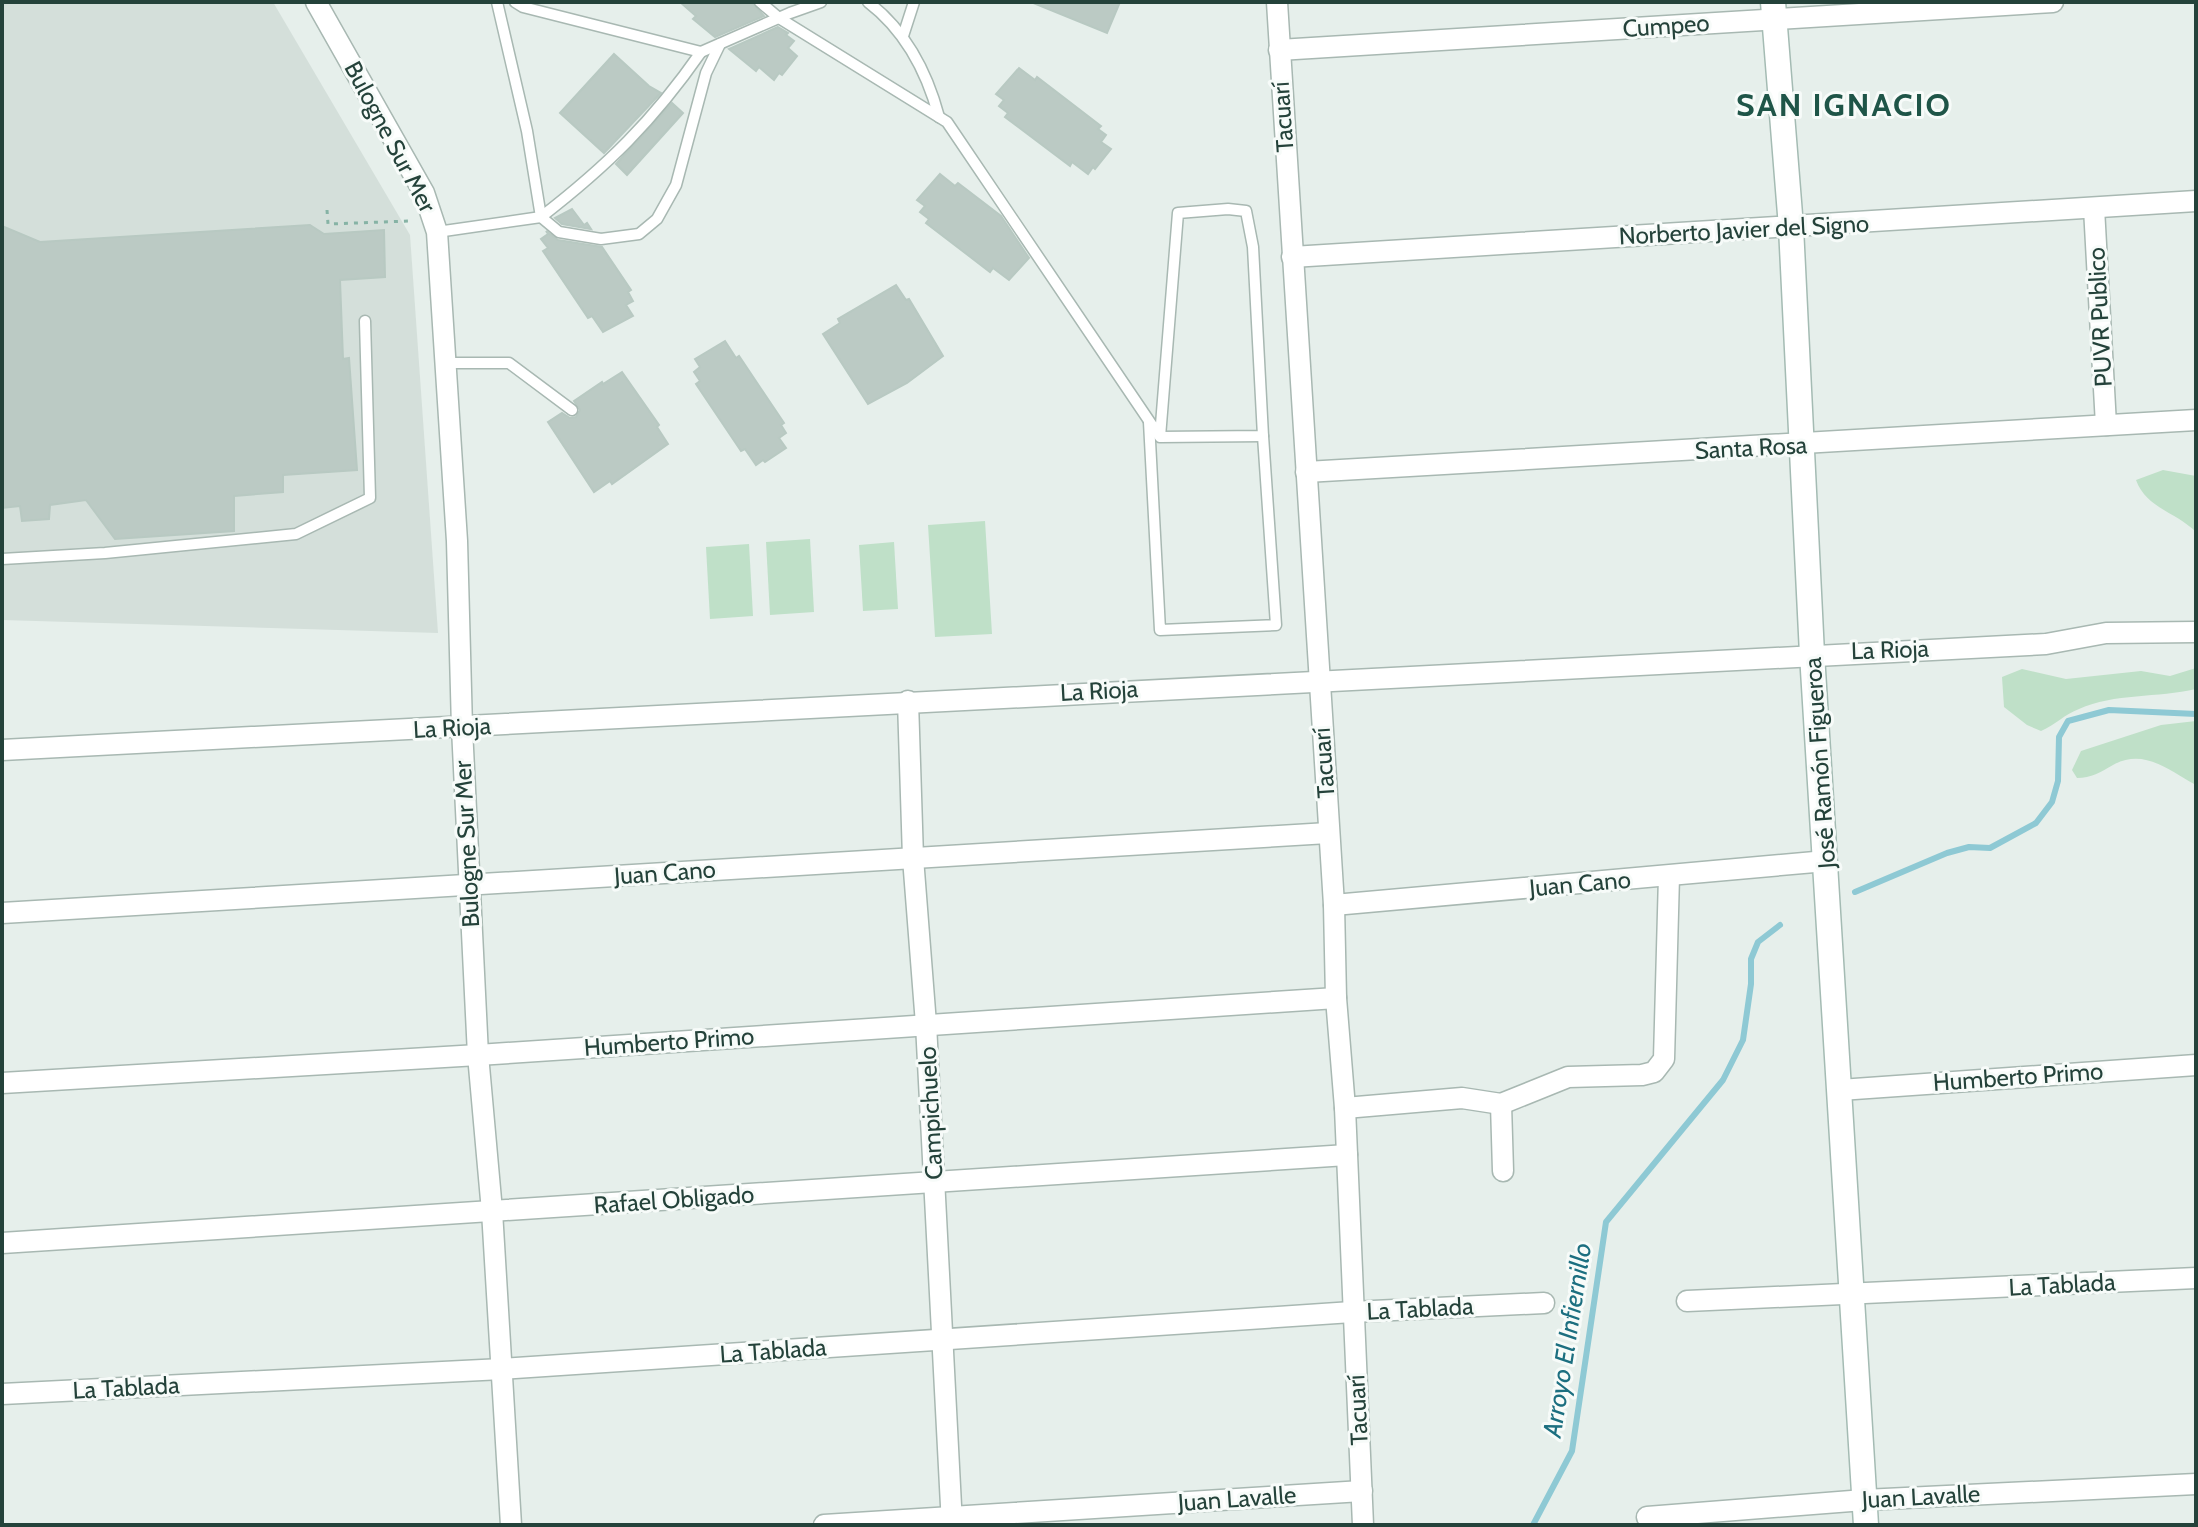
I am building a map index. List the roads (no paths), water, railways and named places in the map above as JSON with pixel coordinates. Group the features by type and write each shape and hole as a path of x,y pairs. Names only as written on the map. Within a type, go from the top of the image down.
{"main road":[{"name":"José Ramón Figueroa","path":"1774,11 1791,227 1812,654 1866,1525"}],"street":[{"name":"Bulogne Sur Mer","path":"316,2 424,193 436,226 457,541 462,728 478,1055 492,1211 511,1525"},
{"name":"Tacuarí","path":"1277,2 1334,905 1363,1525"},
{"name":"Cumpeo","path":"1279,50 1774,11 2053,2"},
{"name":"Norberto Javier del Signo","path":"1292,257 2196,201"},
{"name":"PUVR Publico","path":"2094,208 2106,425"},
{"name":"Santa Rosa","path":"1306,472 2196,420"},
{"name":"La Rioja","path":"2,750 462,728 1319,679 2046,644 2106,633 2196,632"},
{"name":"Campichuelo","path":"908,701 913,858 926,1024 952,1521"},
{"name":"Juan Cano","path":"2,913 1328,833"},
{"name":"Juan Cano","path":"1334,905 1826,861"},
{"path":"1345,1108 1462,1098 1501,1104 1568,1077 1654,1072 1664,1059 1669,876"},
{"name":"Humberto Primo","path":"2,1083 1336,998"},
{"name":"Humberto Primo","path":"1840,1090 2196,1065"},
{"path":"1501,1104 1503,1171"},
{"name":"Rafael Obligado","path":"2,1243 1347,1155"},
{"name":"La Tablada","path":"1687,1301 1852,1296 2196,1278"},
{"name":"La Tablada","path":"2,1394 502,1369 1352,1312 1544,1303"},
{"name":"Juan Lavalle","path":"1647,1517 1864,1500 2196,1484"},
{"name":"Juan Lavalle","path":"824,1525 952,1521 1362,1491"}],"lane":[{"path":"497,2 527,131 541,217 559,232 601,239 639,234 657,219 676,185 706,73 720,44"},
{"path":"515,2 523,7 701,52"},
{"path":"760,2 779,18 947,122 1160,437"},
{"path":"436,226 541,217 632,140 672,95 701,52 821,2"},
{"path":"868,2 903,36 933,93 939,117"},
{"path":"903,36 914,2"},
{"path":"1149,421 1160,630 1276,625 1253,247 1246,211 1228,209 1178,213 1160,437"},
{"path":"2,559 105,553 296,534 370,498 365,321"},
{"path":"445,363 509,363 572,410"},
{"path":"1160,437 1263,436"}],"waterway":[{"name":"Arroyo El Infiernillo","path":"1855,892 1947,853 1969,847 1990,848 2036,823 2052,802 2058,781 2059,737 2068,721 2109,710 2196,714"},
{"name":"Arroyo El Infiernillo","path":"1533,1525 1572,1451 1606,1222 1723,1080 1743,1040 1751,984 1751,959 1758,942 1780,925"}],"district":[{"name":"SAN IGNACIO","path":"1844,105"}]}
